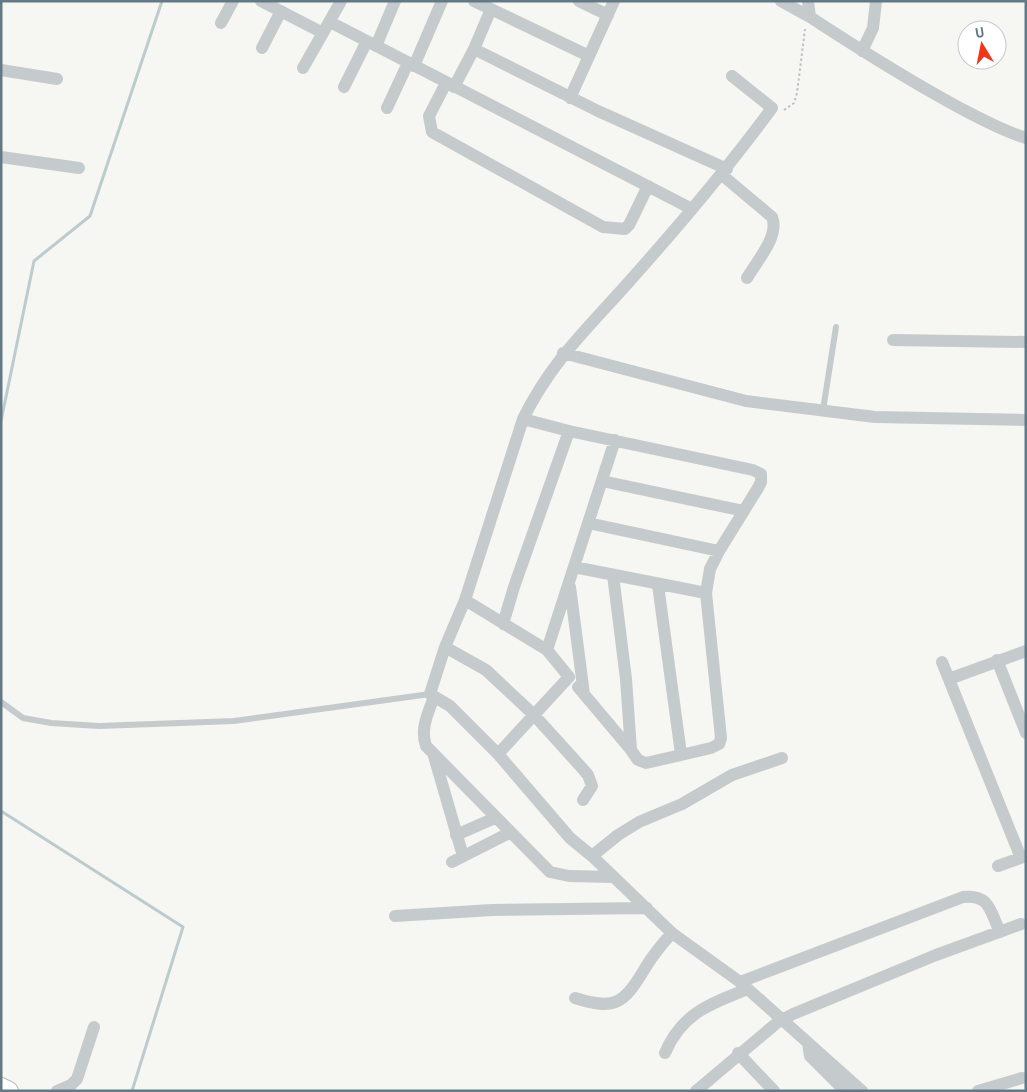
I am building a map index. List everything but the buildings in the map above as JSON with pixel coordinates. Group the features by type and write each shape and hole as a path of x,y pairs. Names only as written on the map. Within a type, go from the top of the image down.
{"main road":[{"path":"1,1087 9,1091"}],"street":[{"path":"221,23 233,1"},
{"path":"261,1 281,11 371,43 692,209"},
{"path":"303,68 341,1"},
{"path":"344,87 395,1"},
{"path":"386,108 411,65 442,1"},
{"path":"474,1 589,56"},
{"path":"579,1 608,15"},
{"path":"570,98 614,1"},
{"path":"781,1 810,17 915,84 986,121 1026,138"},
{"path":"808,1 810,17"},
{"path":"862,51 874,24 876,1"},
{"path":"491,9 474,50 429,116 429,126 432,132 603,227 625,229 629,225 648,186"},
{"path":"262,48 281,11"},
{"path":"474,50 724,172 772,217 775,224 773,234 747,278"},
{"path":"1,70 57,79"},
{"path":"614,877 569,876 550,872 509,833 426,746 423,738 423,727 445,647 465,600 523,418 537,390 563,353 724,172 772,108 732,76"},
{"path":"1,157 79,168"},
{"path":"893,340 1026,342"},
{"path":"563,353 746,401 875,417 1026,420"},
{"path":"465,600 547,650 638,760 646,763 658,762 681,754 711,748 719,744 721,738 706,593 710,569 719,551 762,482 761,474 753,470 569,431 523,418"},
{"path":"503,624 514,586 569,431"},
{"path":"547,650 615,440"},
{"path":"602,481 744,511"},
{"path":"588,523 719,551"},
{"path":"574,566 658,585 706,593"},
{"path":"613,575 626,679 631,750"},
{"path":"569,582 584,694"},
{"path":"658,585 681,754"},
{"path":"445,647 486,670 534,715 588,775 592,789 583,800"},
{"path":"949,679 1026,650"},
{"path":"997,660 1026,733"},
{"path":"942,662 1023,857 998,866"},
{"path":"498,754 568,677"},
{"path":"432,696 450,706 498,754 570,838 592,856 672,933 744,985 862,1091"},
{"path":"434,753 456,835 458,859 509,833"},
{"path":"592,856 618,835 639,822 682,804 732,775 782,758"},
{"path":"456,835 495,818"},
{"path":"665,1053 673,1034 693,1015 744,985 963,897 979,896 985,901 1000,932"},
{"path":"395,916 492,910 646,908"},
{"path":"696,1091 738,1053 784,1019 871,981 1021,924"},
{"path":"575,998 593,1004 609,1004 622,999 634,988 644,968 672,933"},
{"path":"57,1091 71,1085 77,1079 94,1027"},
{"path":"808,1043 810,1056 845,1091"},
{"path":"738,1053 774,1091"},
{"path":"978,1091 1022,1078"}],"lane":[{"path":"823,410 836,327"},
{"path":"1,702 23,718 51,723 99,726 234,721 432,696"}],"path":[{"path":"772,108 788,109 794,103 803,36 810,17"}],"waterway":[{"path":"1,421 34,261 90,216 162,1"},
{"path":"1,811 183,927 132,1091"}]}
